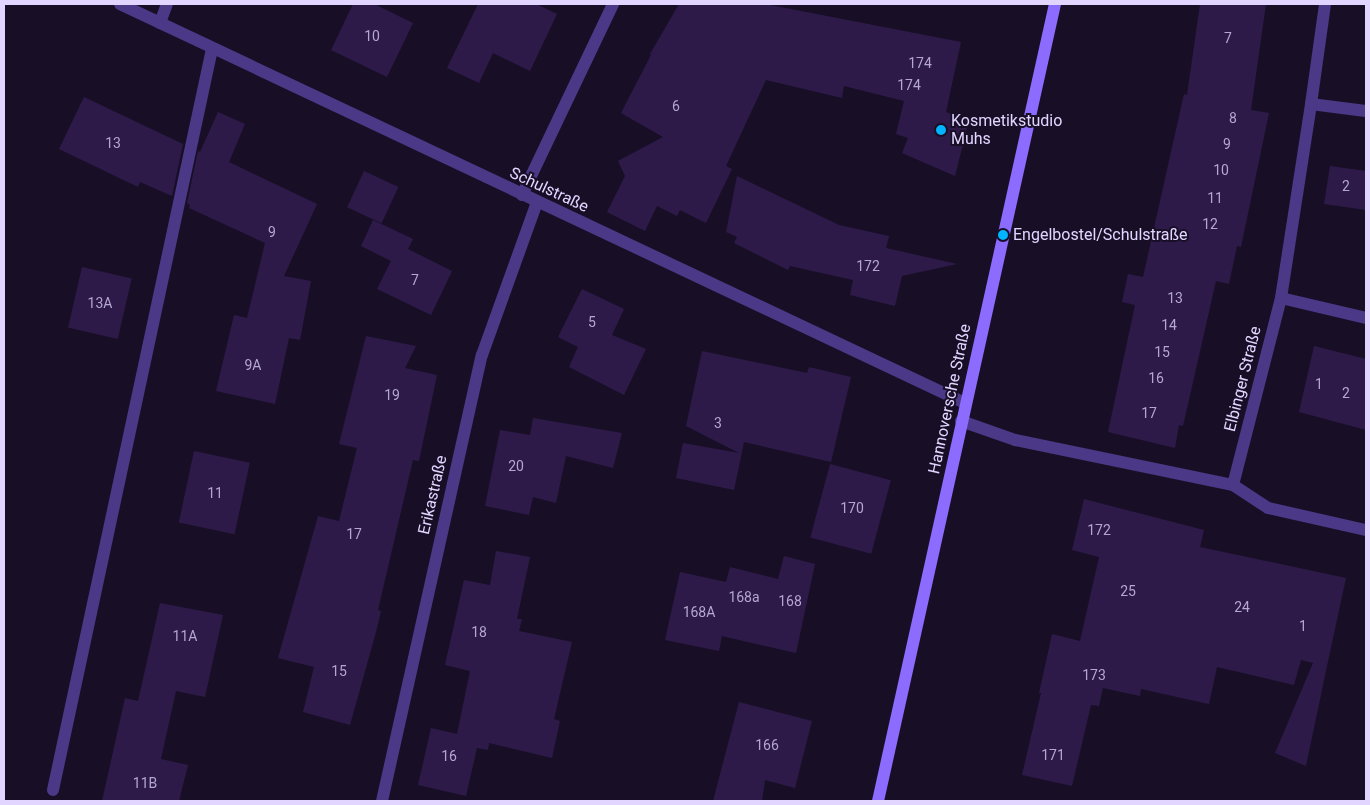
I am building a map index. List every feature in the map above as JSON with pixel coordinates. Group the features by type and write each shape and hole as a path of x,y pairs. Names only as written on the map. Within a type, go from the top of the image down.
{"street":[{"name":"Schulstraße","path":"120,4 965,403"},
{"path":"160,23 167,4"},
{"path":"522,195 613,4"},
{"name":"Hannoversche Straße","path":"878,801 1055,4"},
{"name":"Elbinger Straße","path":"1233,485 1281,298 1312,104 1324,4"},
{"path":"53,790 212,49"},
{"path":"1312,104 1366,111"},
{"name":"Erikastraße","path":"382,801 482,355 537,202"},
{"path":"1281,298 1366,318"},
{"path":"961,421 1015,440 1233,485 1268,508 1366,530"}],"building":[{"path":"353,4 374,4 413,23 387,77 331,50"},
{"path":"478,4 536,4 557,14 530,71 493,53 479,83 447,68"},
{"path":"679,4 765,4 961,42 946,112 969,120 955,176 902,153 908,138 896,134 904,101 844,86 842,98 766,80 726,166 732,169 706,223 680,210 677,216 657,206 645,231 607,212 625,176 618,161 663,137 621,113 650,54"},
{"path":"1200,4 1266,4 1251,110 1269,113 1241,247 1237,246 1229,284 1216,281 1183,426 1179,425 1175,448 1108,432 1135,305 1122,302 1128,274 1143,277 1184,94 1187,95"},
{"path":"84,97 183,144 172,196 140,182 138,187 59,149"},
{"path":"218,112 245,124 229,162 317,204 284,276 311,281 300,340 289,338 275,404 216,391 234,315 247,318 265,243 189,208 190,205 187,203 198,151 200,152"},
{"path":"1330,166 1366,171 1366,210 1324,204"},
{"path":"364,171 398,187 382,223 347,207"},
{"path":"737,176 839,225 889,236 886,248 957,264 902,276 895,306 850,295 853,280 790,266 788,270 734,243 737,237 726,232"},
{"path":"373,220 413,239 408,249 452,271 431,315 377,289 391,261 361,246"},
{"path":"82,267 132,278 118,339 68,327"},
{"path":"582,289 624,309 612,335 646,349 624,395 569,367 578,347 558,337"},
{"path":"366,336 416,346 405,368 437,375 419,461 413,460 378,610 381,611 350,725 303,712 314,667 278,658 318,516 339,521 357,448 339,444"},
{"path":"1314,346 1366,359 1366,430 1299,412"},
{"path":"702,351 807,373 809,367 851,377 831,462 744,442 734,490 676,478 683,443 739,453 686,426"},
{"path":"533,418 622,433 613,468 566,456 556,503 533,497 529,515 485,506 500,430 530,435"},
{"path":"194,451 250,463 235,534 179,522"},
{"path":"830,464 891,480 871,554 810,537"},
{"path":"1084,499 1204,530 1200,547 1346,578 1306,766 1275,753 1313,663 1301,660 1294,685 1217,667 1209,704 1141,689 1140,696 1103,688 1099,706 1091,705 1072,786 1022,775 1041,693 1039,693 1052,634 1080,641 1099,557 1072,550"},
{"path":"496,551 530,557 517,619 522,619 519,631 572,642 554,719 560,721 552,758 489,743 488,750 477,748 466,796 418,785 431,728 457,734 470,671 445,665 464,580 490,585"},
{"path":"784,556 815,564 796,653 722,636 719,651 665,640 680,572 726,582 730,567 778,579"},
{"path":"160,603 223,615 205,697 176,691 161,759 188,765 179,801 102,801 125,698 138,701"},
{"path":"739,702 812,721 795,788 765,780 762,801 713,801"}],"place":[{"name":"Kosmetikstudio Muhs","path":"941,130"},
{"name":"Engelbostel/Schulstraße","path":"1003,235"}]}
